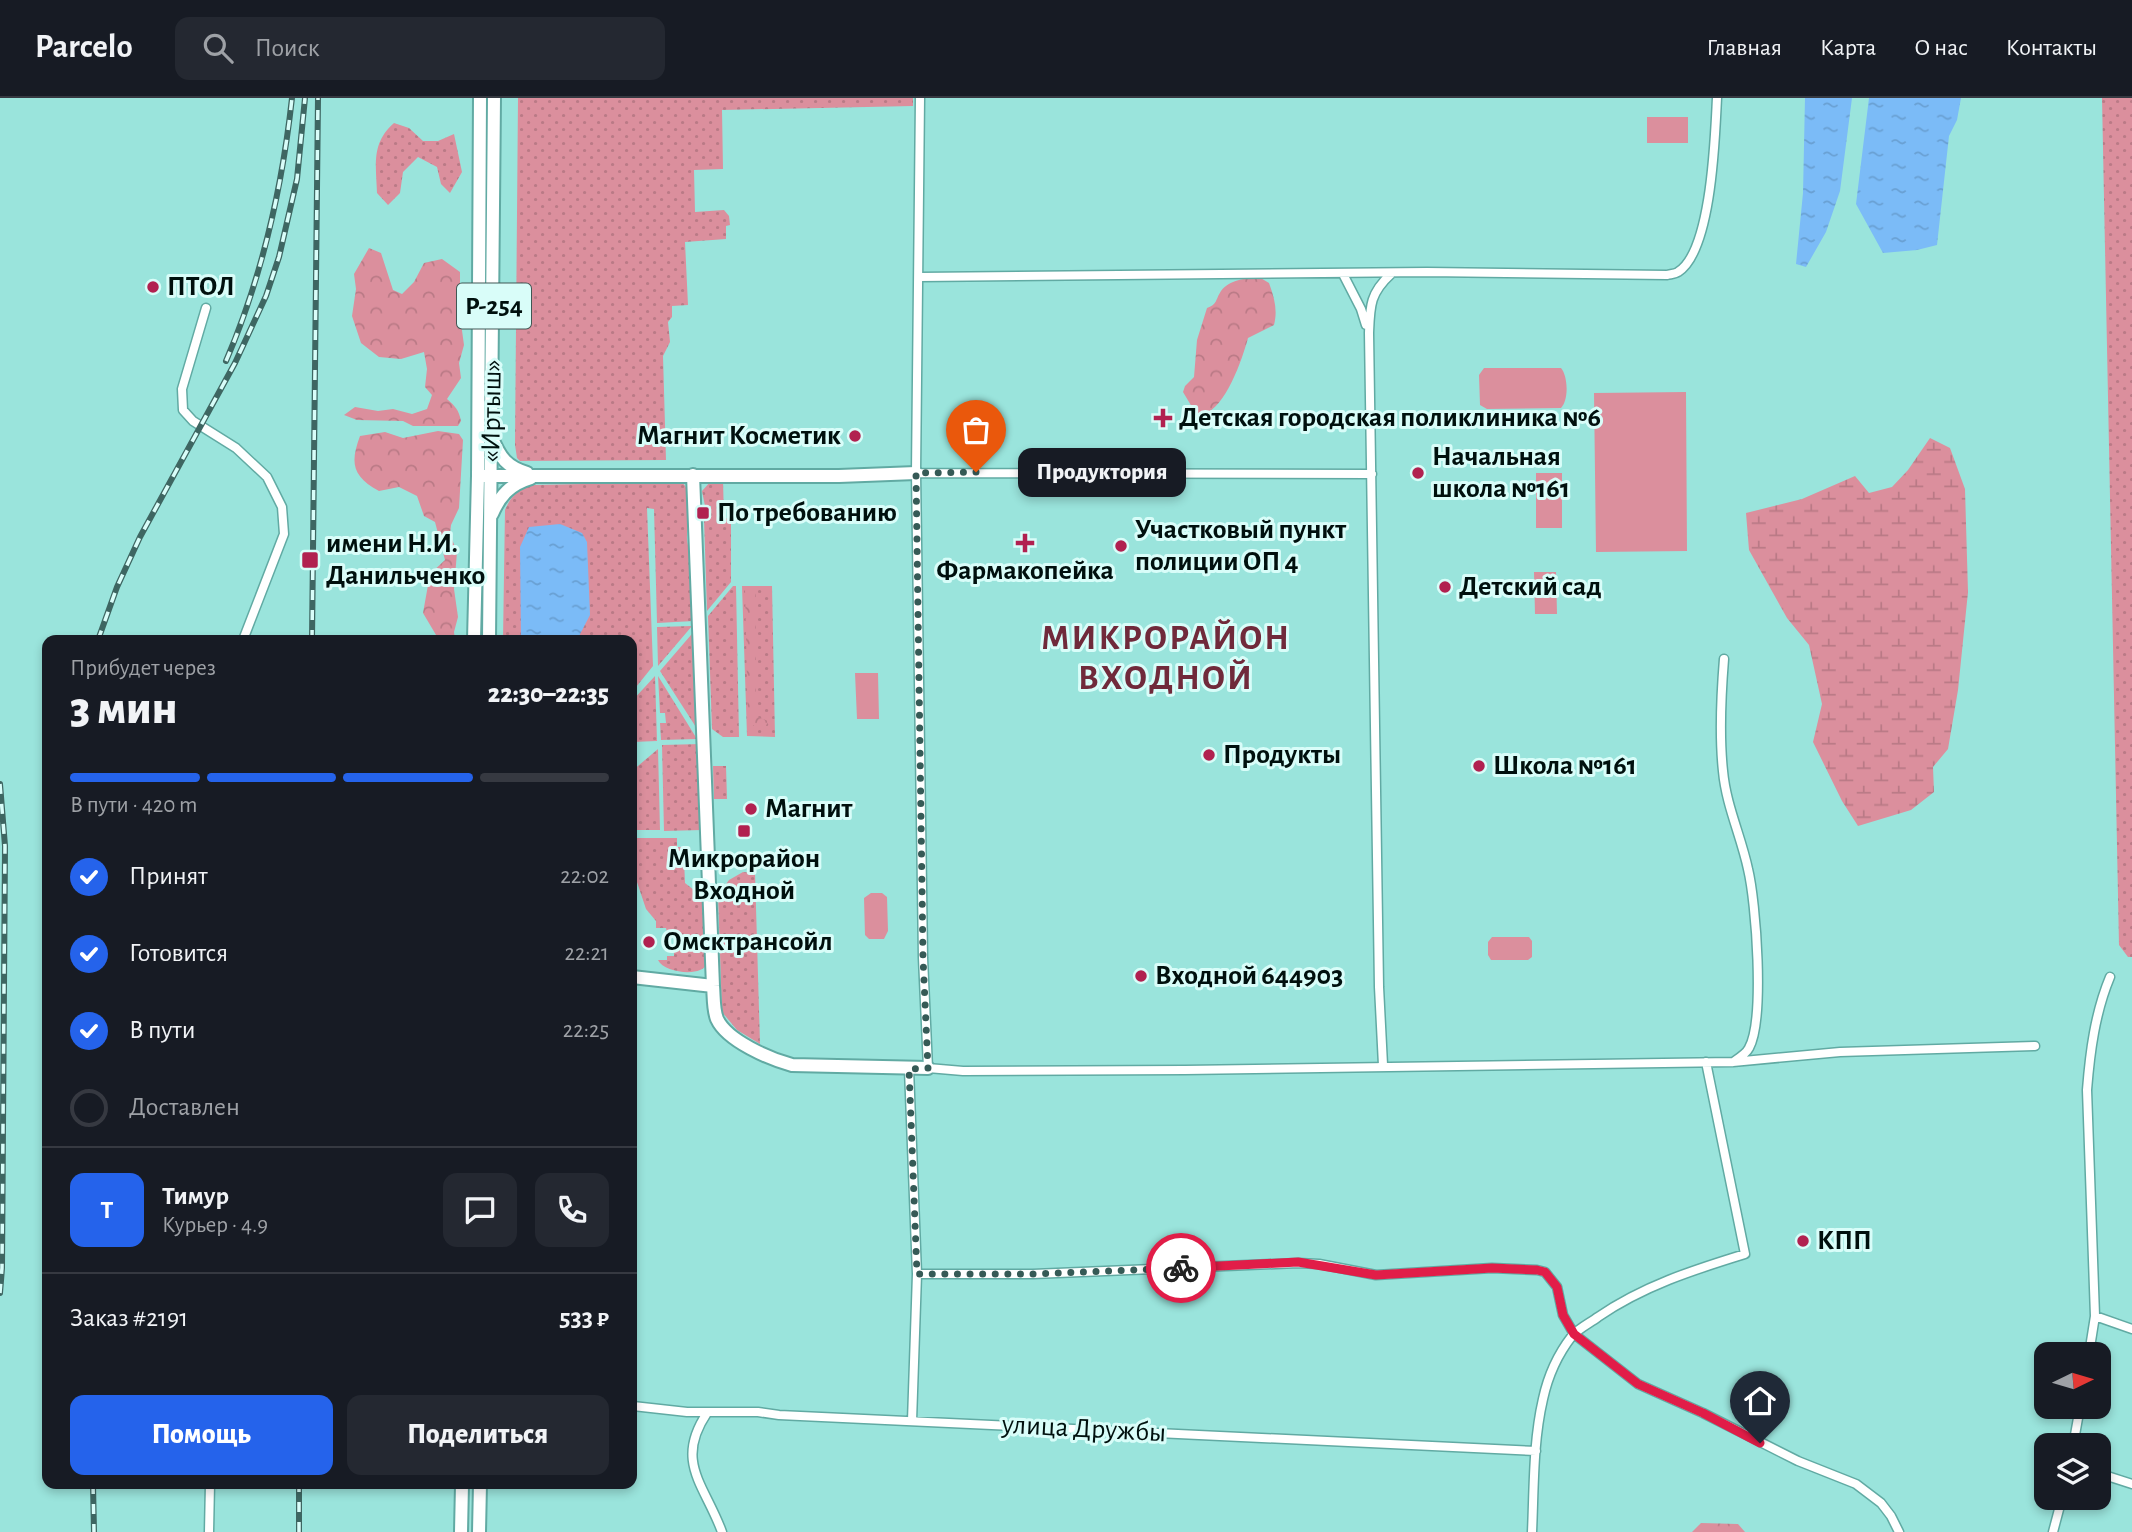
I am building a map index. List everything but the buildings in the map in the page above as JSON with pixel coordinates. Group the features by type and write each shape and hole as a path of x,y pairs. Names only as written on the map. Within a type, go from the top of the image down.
{"street":[{"name":"«Иртыш»","path":"474,635 478,476 480,98"},
{"name":"«Иртыш»","path":"489,635 494,98"},
{"path":"920,98 916,473 922,932 928,1068"},
{"path":"920,277 1667,275 1678,272 1688,262 1707,214 1717,98"},
{"path":"1343,274 1361,309 1369,333"},
{"path":"1383,1065 1379,990 1369,333 1370,308 1374,293 1391,274"},
{"path":"206,308 182,389 183,410 193,421 236,448 267,477 282,507 284,534 245,635"},
{"path":"492,438 498,454 506,464 538,477"},
{"path":"478,476 1372,474"},
{"path":"693,475 715,1014 724,1030 778,1061 792,1065 963,1071 1157,1070 1733,1062 1840,1052 2035,1046"},
{"path":"492,514 497,501 507,490 520,481 538,477"},
{"path":"1724,659 1721,703 1723,771 1734,824 1748,869 1757,933 1755,1034 1748,1050 1733,1062"},
{"path":"637,977 713,986"},
{"path":"2091,1342 2095,1316 2087,1090 2100,1002 2110,977"},
{"path":"1532,1532 1536,1451 1543,1398 1556,1361 1574,1334 1611,1308 1662,1282 1745,1254 1706,1062"},
{"path":"909,1069 917,1274 912,1421"},
{"path":"917,1274 1045,1274 1298,1262 1376,1275 1492,1268 1545,1272 1557,1287 1563,1315 1574,1334 1638,1384 1798,1461 1856,1484 1881,1503 1899,1532"},
{"path":"2095,1316 2132,1329"},
{"name":"улица Дружбы","path":"637,1406 707,1413 758,1412 1536,1451"},
{"path":"707,1413 692,1440 691,1457 694,1471 722,1532"},
{"path":"2111,1477 2132,1484"},
{"path":"209,1532 210,1489"},
{"path":"461,1532 462,1489"},
{"path":"479,1532 480,1489"},
{"path":"2053,1532 2059,1510"}],"green space":[{"path":"518,98 913,98 913,106 722,110 723,169 694,170 695,212 724,210 729,216 730,225 726,226 726,239 685,242 688,305 672,306 672,317 668,322 670,342 663,356 666,460 520,461 515,445"},
{"path":"2102,98 2132,98 2132,957 2128,957 2119,945"},
{"path":"1647,117 1688,117 1688,143 1647,143"},
{"path":"394,123 409,128 423,141 438,141 454,134 462,172 450,193 441,184 437,167 418,157 403,172 400,193 388,205 377,193 376,155 382,138"},
{"path":"369,248 381,253 393,290 402,294 414,282 424,263 442,259 460,272 460,316 464,345 459,363 461,378 447,399 459,414 461,421 458,426 413,426 403,421 357,420 344,415 355,407 378,411 393,409 412,414 427,409 432,395 425,387 427,369 424,352 401,359 379,357 361,343 352,316 356,289 354,274"},
{"path":"1259,277 1269,283 1275,309 1274,325 1248,338 1232,382 1219,403 1203,415 1195,412 1183,392 1194,377 1197,340 1207,308 1215,303 1228,284"},
{"path":"1484,368 1561,368 1567,388 1561,408 1487,409 1480,405 1479,375"},
{"path":"1686,392 1687,551 1596,552 1594,393"},
{"path":"438,431 459,434 463,440 459,508 450,534 457,552 454,589 458,617 454,635 436,635 423,613 430,574 445,560 435,522 424,516 417,496 399,487 379,491 358,474 354,461 360,436 385,432 403,438"},
{"path":"1930,438 1950,448 1965,489 1968,592 1958,690 1948,749 1933,767 1934,792 1911,810 1858,826 1842,801 1813,742 1822,704 1809,645 1787,618 1749,550 1746,513 1802,499 1855,476 1869,493 1892,487 1908,470"},
{"path":"1536,473 1562,473 1562,528 1536,528"},
{"path":"723,480 724,518 731,519 731,582 707,611 704,519 705,513 711,511 711,506 705,506 702,491 711,481"},
{"path":"682,482 687,489 690,509 687,539 695,586 694,621 657,623 654,509 647,508 653,666 637,686 637,635 503,635 505,510 516,494 533,485"},
{"path":"1534,572 1556,572 1557,614 1535,614"},
{"path":"733,586 736,586 739,737 723,737 712,729 708,616"},
{"path":"742,586 772,586 775,737 747,736"},
{"path":"745,588 756,588 756,705 758,717 768,721 766,726 754,725 748,730"},
{"path":"692,626 658,666 657,627"},
{"path":"697,628 701,735 660,671"},
{"path":"855,673 878,673 879,719 857,719"},
{"path":"655,676 657,741 637,742 637,696"},
{"path":"658,676 697,739 661,740 660,723 666,723 665,713 660,713"},
{"path":"701,744 702,830 664,831 662,745"},
{"path":"658,749 660,830 637,830 637,767"},
{"path":"713,766 726,766 727,799 714,799"},
{"path":"637,838 677,838 677,847 688,847 684,859 685,883 699,894 707,895 708,962 705,967 690,972 677,971 661,964 658,960 667,960 667,956 674,956 674,932 667,932 666,928 656,928 656,921 646,909 637,882"},
{"path":"743,872 755,873 760,1044 737,1030 722,1012 718,895 729,880"},
{"path":"871,893 882,893 887,897 888,931 884,939 869,939 865,935 864,898"},
{"path":"1492,937 1529,937 1532,941 1532,957 1528,960 1491,960 1488,955 1488,942"},
{"path":"1701,1523 1738,1524 1745,1532 1692,1532"}],"water":[{"path":"1805,98 1852,98 1840,191 1826,232 1806,267 1796,264 1803,193"},
{"path":"1869,98 1961,98 1957,120 1949,136 1937,245 1883,253 1856,204"},
{"path":"560,524 582,533 587,542 590,615 580,635 521,635 520,547 529,527"}],"railway":[{"path":"226,361 250,297 269,232 283,166 292,98"},
{"path":"100,635 117,587 140,537 235,363 266,296 279,257 297,179 305,98"},
{"path":"312,635 318,98"},
{"path":"0,784 5,846 0,1293"},
{"path":"93,1489 94,1532"},
{"path":"299,1489 299,1532"}],"way so far":[{"path":"976,472 916,473 923,958 928,1068 909,1069 917,1274 1033,1274 1181,1268"}],"place":[{"name":"ПТОЛ","path":"153,287"},
{"name":"Детская городская поликлиника №6","path":"1163,418"},
{"name":"Магнит Косметик","path":"855,436"},
{"name":"Продуктория","path":"976,472"},
{"name":"Начальная школа №161","path":"1418,473"},
{"name":"По требованию","path":"703,513"},
{"name":"Фармакопейка","path":"1025,543"},
{"name":"Участковый пункт полиции ОП 4","path":"1121,546"},
{"name":"имени Н.И. Данильченко","path":"310,560"},
{"name":"Детский сад","path":"1445,587"},
{"name":"Продукты","path":"1209,755"},
{"name":"Школа №161","path":"1479,766"},
{"name":"Магнит","path":"751,809"},
{"name":"Микрорайон Входной","path":"744,831"},
{"name":"Омсктрансойл","path":"649,942"},
{"name":"Входной 644903","path":"1141,976"},
{"name":"КПП","path":"1803,1241"}],"district":[{"name":"МИКРОРАЙОН ВХОДНОЙ","path":"1166,658"}],"route":[{"path":"1181,1268 1298,1262 1376,1275 1492,1268 1545,1272 1557,1287 1563,1315 1574,1334 1638,1384 1703,1413 1760,1443"}]}
